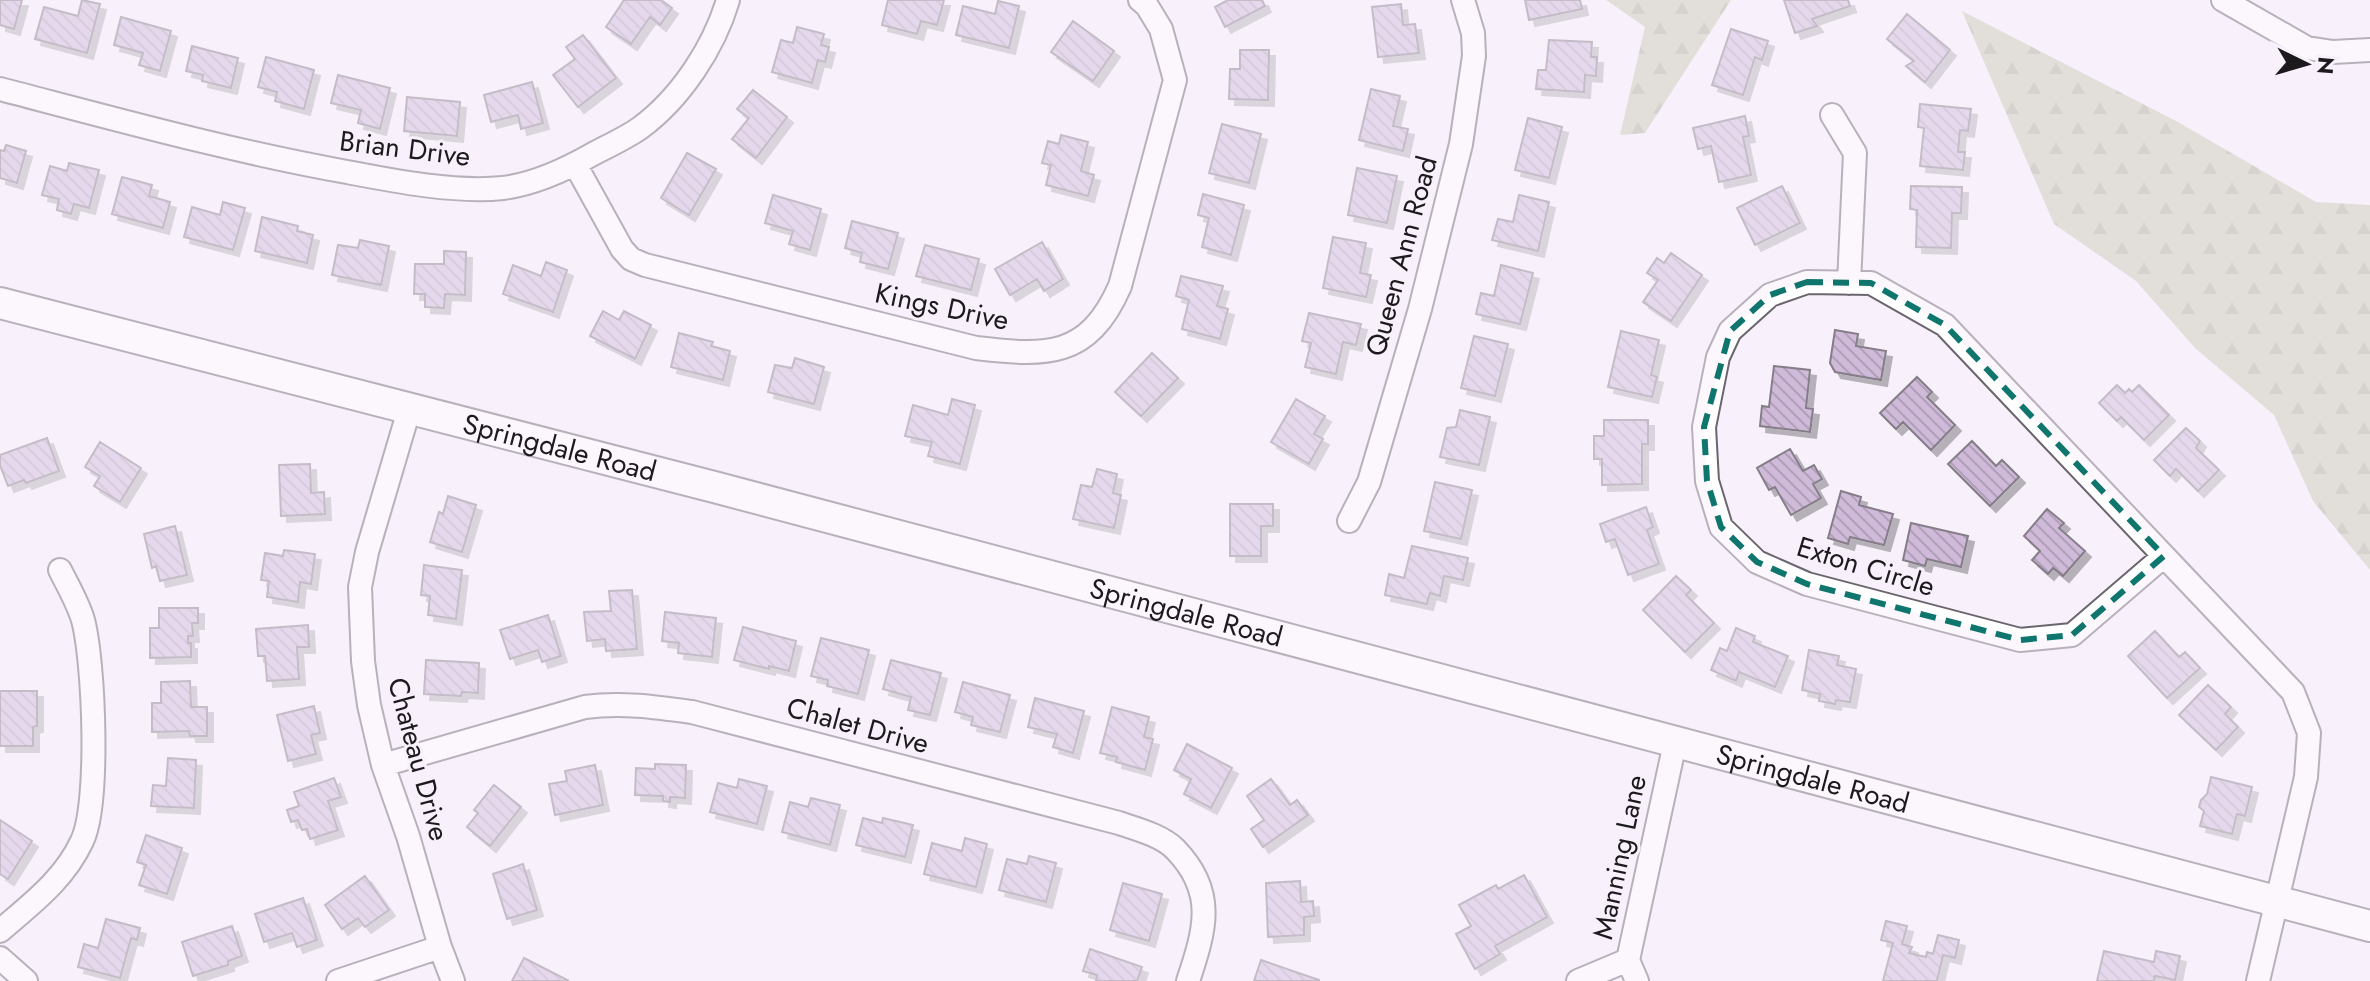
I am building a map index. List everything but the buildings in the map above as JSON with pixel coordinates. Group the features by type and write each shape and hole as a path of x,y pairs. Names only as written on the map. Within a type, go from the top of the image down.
{"main road":[{"name":"Springdale Road","path":"0,303 718,488 2370,926"}],"street":[{"name":"Brian Drive","path":"0,89 277,160 398,182 502,188 534,182 575,164 640,128 671,99 700,62 722,20 728,0"},
{"name":"Kings Drive","path":"575,164 622,249 631,259 645,265 976,348 1028,354 1055,351 1094,329 1109,312 1120,286 1175,80 1161,29 1140,0"},
{"name":"Queen Ann Road","path":"1349,521 1373,468 1420,309 1461,144 1474,56 1473,33 1463,0"},
{"path":"2223,0 2307,48 2333,52 2370,50"},
{"path":"1832,115 1855,153 1849,283"},
{"name":"Exton Circle","path":"2164,556 2072,635 2020,640 1807,584 1757,562 1721,527 1707,481 1704,427 1718,357 1730,331 1770,295 1807,282 1871,283 1945,325 2293,692 2309,733 2306,777 2258,981"},
{"name":"Chateau Drive","path":"409,410 367,552 360,587 363,661 369,705 383,765 453,981"},
{"path":"0,931 58,880 84,838 94,775 88,644 82,617 60,570"},
{"name":"Chalet Drive","path":"383,765 585,707 648,705 692,712 1119,823 1152,835 1174,848 1200,885 1205,905 1202,938 1188,981"},
{"name":"Manning Lane","path":"1637,981 1628,960 1675,743"},
{"path":"338,981 440,947"},
{"path":"0,958 26,981"},
{"path":"1578,981 1628,960"}],"highlighted area":[{"path":"1807,282 1871,283 1945,325 2164,556 2072,635 2020,640 1807,584 1757,562 1721,527 1707,481 1704,427 1730,331 1770,295"}],"green space":[{"path":"1606,0 1731,0 1645,133 1620,135 1645,27"},
{"path":"1962,11 2178,122 2316,202 2370,205 2370,570 2313,501 2274,415 2195,348 2136,281 2054,224"}]}
